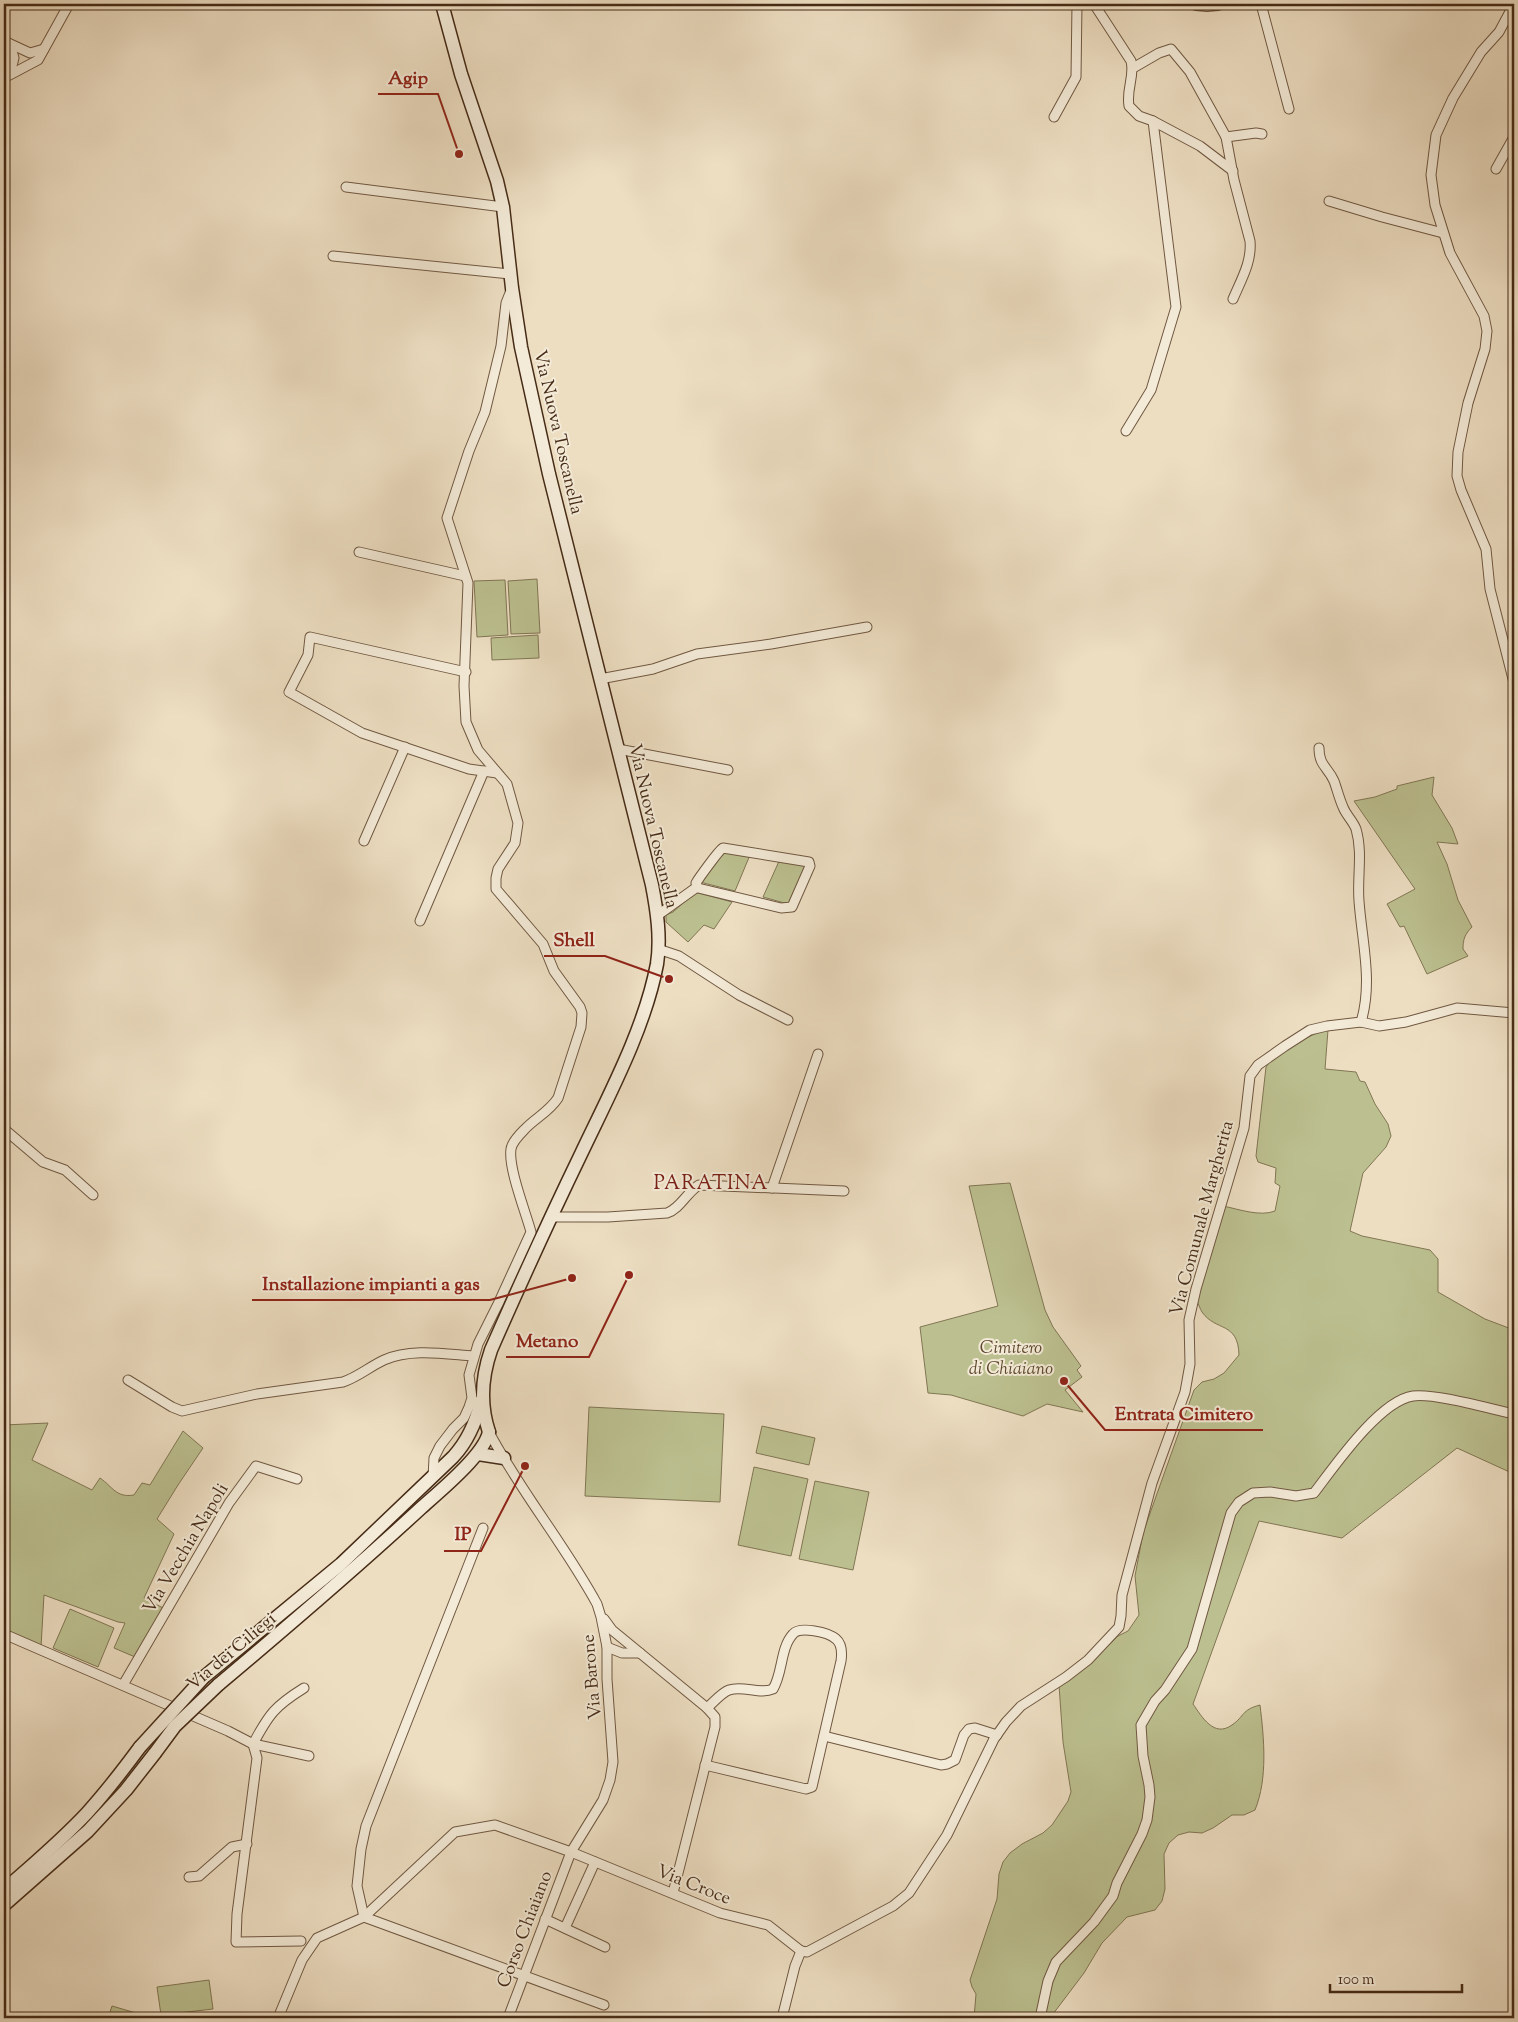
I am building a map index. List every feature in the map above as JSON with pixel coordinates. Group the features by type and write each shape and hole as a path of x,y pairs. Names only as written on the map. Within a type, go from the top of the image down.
{"main road":[{"name":"Via Nuova Toscanella","path":"442,4 461,74 497,181 503,207 510,274 521,347 549,474 658,915 658,949 653,982 641,1021 491,1350 483,1378 485,1420 489,1432"},
{"name":"Via Nuova Toscanella","path":"479,1409 483,1392"},
{"name":"Via dei Ciliegi","path":"4,1890 51,1849 86,1814 114,1782 140,1747 204,1677 341,1564 433,1476 462,1446 479,1409"},
{"name":"Via dei Ciliegi","path":"4,1905 88,1831 126,1790 174,1726 218,1685 350,1574 478,1454 489,1432"},
{"path":"462,1446 476,1434 489,1432"},
{"path":"478,1454 504,1458"}],"street":[{"path":"7,76 38,60 69,4"},
{"path":"1054,117 1076,77 1078,4"},
{"path":"1094,4 1131,61 1133,68 1128,86 1129,106 1139,116 1153,121 1200,146 1232,171"},
{"path":"1196,4 1218,4"},
{"path":"1261,4 1289,109"},
{"path":"1514,4 1499,32 1482,52 1453,98 1436,135 1431,175 1435,205 1450,253 1484,316 1487,331 1485,350 1468,403 1458,452 1457,476 1486,549 1490,589 1514,683"},
{"path":"7,43 30,53 44,49"},
{"path":"7,43 14,58 7,76"},
{"path":"1133,68 1167,49 1174,52 1190,72 1226,136 1232,171 1251,251 1248,266 1232,299"},
{"path":"1126,431 1151,390 1176,307 1153,121"},
{"path":"1226,136 1262,134"},
{"path":"1496,169 1514,137"},
{"path":"346,187 503,207"},
{"path":"1329,201 1443,233"},
{"path":"333,256 510,274"},
{"path":"433,1476 434,1458 440,1446 464,1418 472,1398 469,1375 473,1356 531,1232 521,1202 511,1158 511,1148 524,1129 553,1106 558,1098 582,1019 580,1006 554,971 544,944 496,889 498,869 515,843 518,823 507,784 478,750 466,722 468,583 447,518 467,459 486,412 501,346 506,303 512,288"},
{"path":"359,552 465,576"},
{"path":"600,679 653,669 697,654 771,644 867,627"},
{"path":"466,672 310,637 308,655 302,670 289,692 362,733 469,769 497,773"},
{"path":"364,841 405,747"},
{"path":"1319,748 1322,765 1333,779 1342,806 1352,820 1359,846 1359,901 1365,938 1367,981 1366,1007 1361,1022"},
{"path":"618,749 728,770"},
{"path":"420,921 484,771"},
{"path":"658,915 697,886 699,879 711,864 717,852 723,848 809,862 810,866 792,907 781,908 698,888 697,886"},
{"path":"658,949 679,956 739,995 788,1020"},
{"name":"Via Comunale Margherita","path":"801,1951 807,1952 845,1933 893,1906 909,1893 947,1835 997,1735 1006,1722 1022,1706 1088,1660 1118,1627 1121,1616 1122,1595 1152,1483 1185,1392 1190,1364 1189,1320 1196,1290 1244,1128 1250,1076 1254,1070 1266,1059 1310,1030 1327,1026 1361,1022 1380,1026 1406,1022 1457,1008 1514,1013"},
{"path":"772,1188 818,1054"},
{"path":"4,1128 43,1162 65,1170 93,1194"},
{"path":"551,1217 608,1218 667,1213 674,1209 692,1189 699,1185 844,1191"},
{"path":"128,1380 172,1407 182,1411 257,1394 343,1382 356,1378 385,1359 408,1353 473,1356"},
{"path":"1040,2018 1048,1981 1056,1962 1094,1922 1113,1896 1117,1883 1142,1834 1147,1820 1150,1785 1143,1756 1141,1725 1155,1701 1165,1690 1192,1649 1220,1547 1231,1513 1239,1502 1252,1493 1270,1492 1296,1496 1314,1493 1366,1427 1386,1409 1412,1396 1453,1401 1514,1414"},
{"name":"Via Barone","path":"489,1432 594,1599 601,1617 607,1647 607,1678 613,1762 610,1780 602,1800 571,1852"},
{"path":"447,1437 452,1445 462,1446"},
{"name":"Via Vecchia Napoli","path":"123,1685 229,1503 256,1466 297,1479"},
{"path":"483,1528 366,1826 361,1849 357,1886 364,1917 604,2005"},
{"path":"601,1617 612,1630 707,1708 715,1717 715,1724 673,1893"},
{"path":"705,1765 807,1790 813,1784 824,1736 842,1654 840,1645 836,1638 818,1632 801,1630 791,1637 773,1689 768,1691 728,1690 707,1708"},
{"path":"4,1634 228,1730 252,1744 309,1756"},
{"path":"630,1645 612,1642 607,1647 622,1653 640,1653"},
{"path":"608,1666 622,1653"},
{"path":"302,1941 236,1942 237,1914 257,1758 252,1744 266,1718 282,1702 304,1688"},
{"path":"824,1736 941,1765 955,1760 964,1735 969,1729 977,1728 997,1735"},
{"name":"Via Croce","path":"278,2018 302,1960 308,1948 317,1938 364,1917 455,1832 495,1825 571,1852 725,1916 768,1925 801,1951"},
{"path":"189,1877 199,1876 232,1847 247,1844"},
{"name":"Corso Chiaiano","path":"508,2018 571,1852"},
{"path":"565,1928 595,1862"},
{"path":"545,1919 605,1947"},
{"path":"782,2018 795,1966 801,1951"}],"green space":[{"path":"537,579 540,633 511,634 508,581"},
{"path":"505,580 508,635 477,637 474,581"},
{"path":"538,635 539,658 492,660 491,638"},
{"path":"1434,777 1432,795 1452,828 1458,844 1437,842 1447,864 1458,900 1472,927 1466,934 1463,942 1463,949 1468,956 1427,974 1404,926 1400,927 1387,904 1415,889 1354,801 1375,797 1397,789 1397,786"},
{"path":"721,851 750,855 735,891 700,882 715,865"},
{"path":"780,859 806,864 788,904 763,897"},
{"path":"695,892 732,902 714,929 704,925 688,942 666,922 666,915 673,912"},
{"path":"1328,1030 1325,1069 1356,1072 1360,1081 1365,1082 1375,1104 1388,1124 1391,1136 1386,1147 1363,1173 1350,1231 1362,1236 1430,1250 1438,1259 1438,1292 1485,1319 1514,1330 1514,1474 1457,1448 1342,1538 1259,1521 1193,1704 1209,1724 1220,1729 1232,1725 1246,1711 1260,1705 1264,1758 1262,1785 1255,1810 1244,1815 1232,1815 1202,1833 1189,1832 1178,1835 1169,1843 1164,1854 1165,1889 1162,1901 1155,1910 1127,1917 1102,1943 1084,1973 1050,2018 974,2018 976,1994 970,1980 997,1899 999,1874 1003,1862 1010,1853 1043,1833 1052,1825 1068,1801 1071,1792 1063,1742 1059,1685 1090,1664 1118,1636 1128,1631 1139,1615 1135,1576 1143,1533 1194,1390 1202,1382 1214,1379 1224,1373 1239,1355 1235,1337 1231,1332 1208,1318 1202,1312 1197,1301 1223,1206 1256,1213 1275,1211 1280,1186 1275,1183 1276,1168 1258,1162 1256,1156 1266,1067 1285,1049 1312,1035"},
{"name":"Cimitero di Chiaiano","path":"1010,1183 1045,1310 1053,1327 1081,1366 1077,1370 1082,1377 1065,1390 1083,1412 1047,1404 1023,1416 951,1395 928,1393 920,1327 998,1306 969,1186"},
{"path":"589,1407 724,1414 720,1502 585,1496"},
{"path":"48,1423 32,1460 92,1490 100,1478 115,1491 128,1496 134,1495 142,1483 150,1485 183,1431 203,1448 157,1519 174,1534 144,1598 163,1608 135,1657 114,1648 125,1623 44,1595 41,1647 4,1630 4,1425"},
{"path":"762,1426 815,1438 809,1465 756,1453"},
{"path":"754,1467 808,1479 791,1556 738,1545"},
{"path":"815,1481 869,1492 853,1570 799,1559"},
{"path":"70,1609 114,1628 98,1667 53,1648"},
{"path":"209,1980 213,2009 161,2015 157,1987"},
{"path":"112,2006 153,2018 108,2018"}],"place":[{"name":"Agip","path":"459,154"},
{"name":"Shell","path":"669,979"},
{"name":"Metano","path":"629,1275"},
{"name":"Installazione impianti a gas","path":"572,1278"},
{"name":"Entrata Cimitero","path":"1064,1381"},
{"name":"IP","path":"525,1466"}],"district":[{"name":"PARATINA","path":"711,1182"}]}
